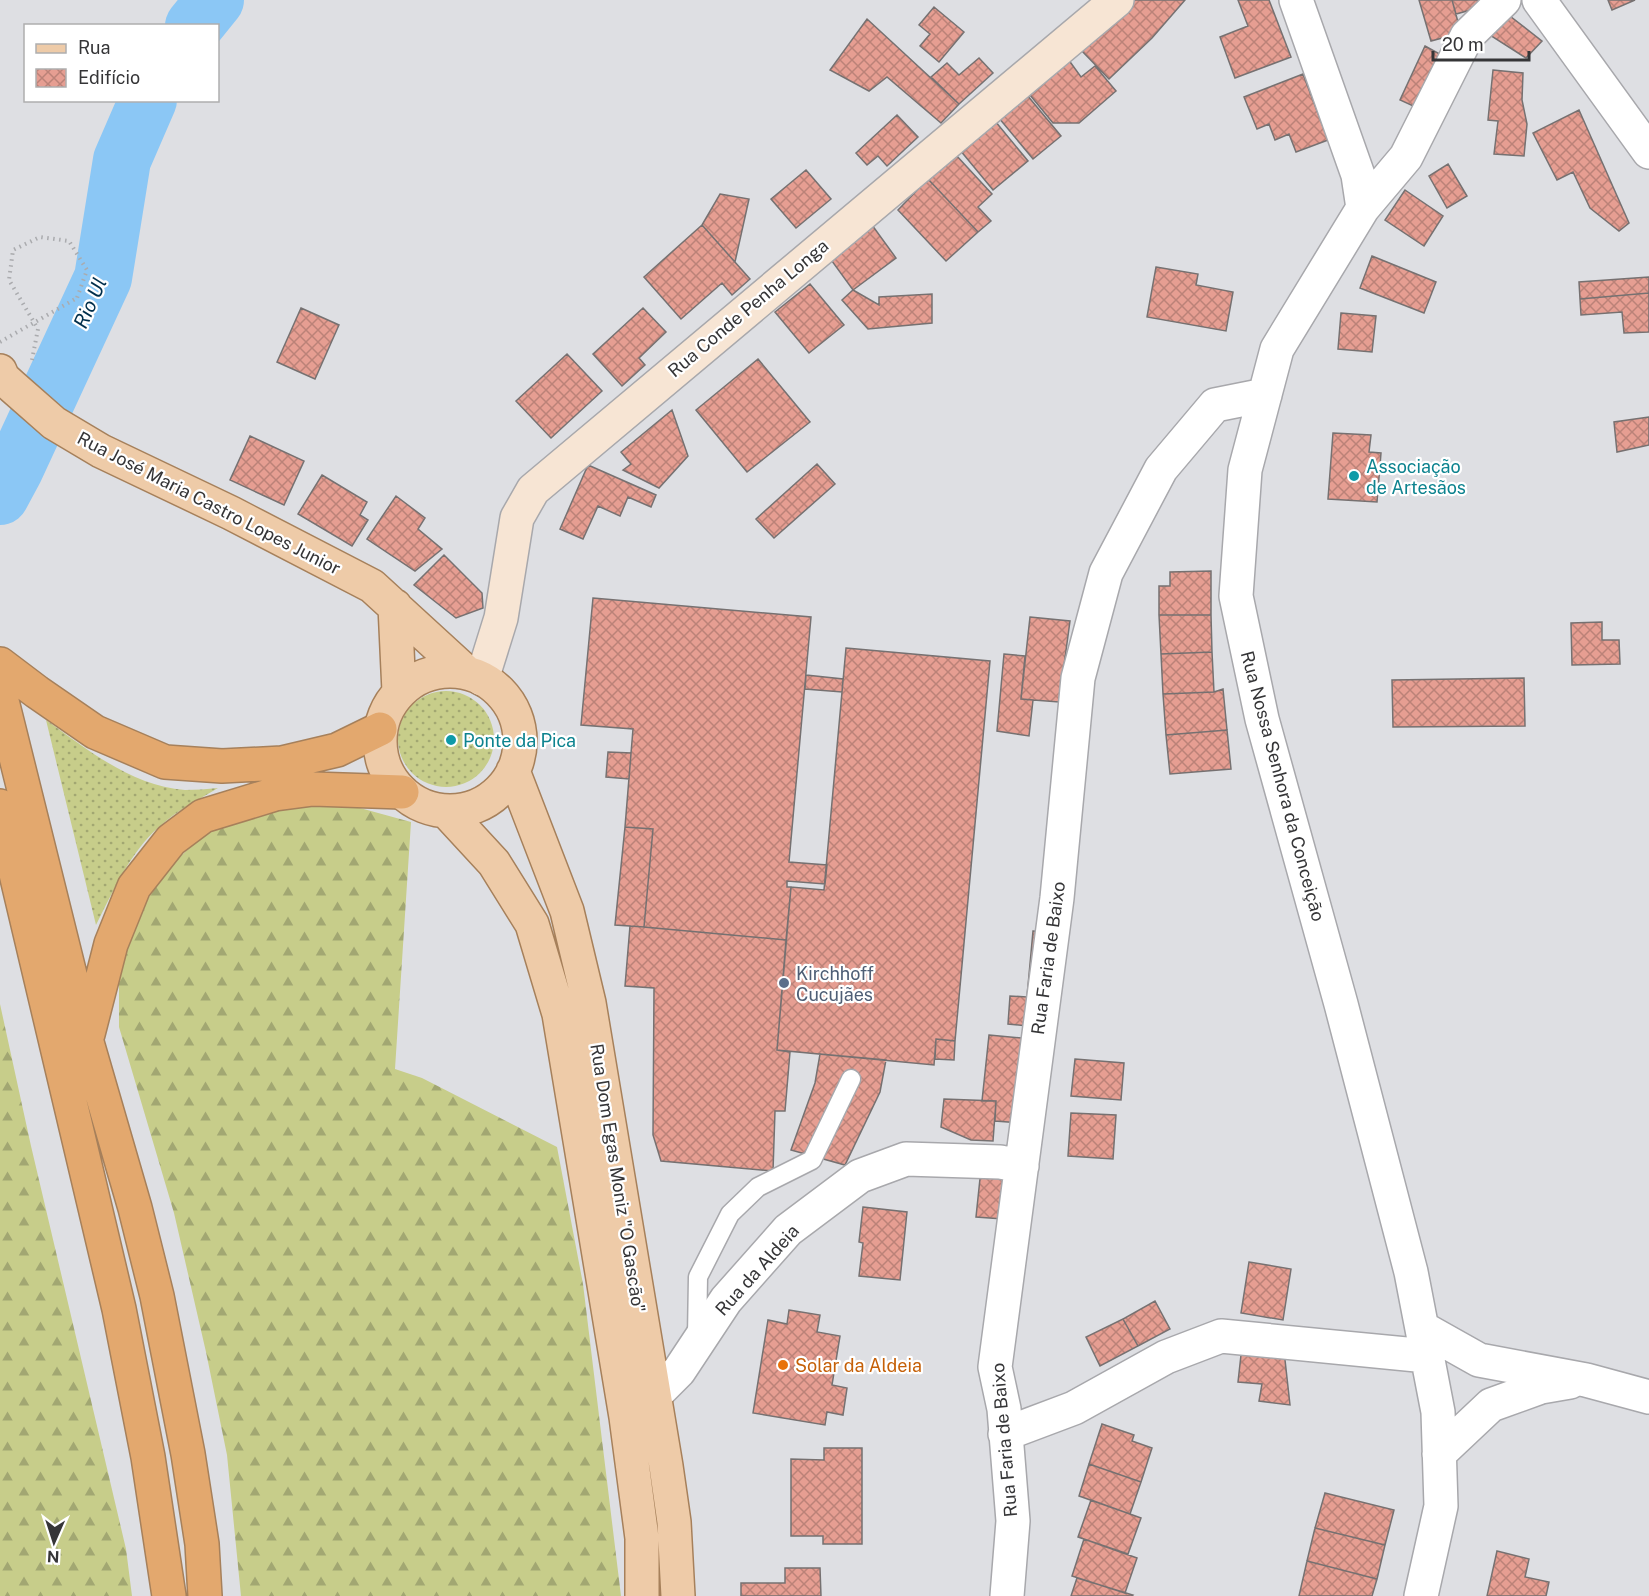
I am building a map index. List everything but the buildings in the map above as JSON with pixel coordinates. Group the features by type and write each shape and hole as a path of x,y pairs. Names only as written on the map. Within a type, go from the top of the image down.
{"highway":[{"path":"0,664 36,692 95,732 165,762 222,766 282,763 337,750 380,729"},
{"path":"0,693 86,1039 135,1208 157,1296 188,1454 202,1544 205,1596"},
{"path":"86,1039 111,944 134,887 171,840 203,816 275,794 313,789 402,792"},
{"path":"0,806 119,1309 148,1457 169,1596"}],"main road":[{"name":"Rua José Maria Castro Lopes Junior","path":"5,379 54,423 101,452 231,513 372,586 474,676"},
{"path":"395,606 399,692"},
{"path":"449,671 474,676 502,696 516,719 520,736 513,771 502,788 486,801 467,809 446,811 414,802 402,792 387,773 380,752 380,729 387,709 399,692 414,681 430,674 449,671"},
{"name":"Rua Dom Egas Moniz \"O Gascão\"","path":"513,771 567,911 589,1004 674,1522 678,1596"},
{"name":"Rua Dom Egas Moniz \"O Gascão\"","path":"446,811 494,863 531,924 559,1014 626,1416 642,1538 642,1596"}],"street":[{"name":"Rua Conde Penha Longa","path":"474,676 501,618 517,518 533,490 1117,0"},
{"path":"1296,0 1358,175 1363,208"},
{"name":"Rua Nossa Senhora da Conceição","path":"1421,1596 1441,1506 1438,1412 1411,1272 1262,719 1236,596 1245,470 1276,349 1363,208 1406,157 1467,36 1504,0"},
{"path":"1539,0 1649,152"},
{"name":"Rua Faria de Baixo","path":"1007,1596 1013,1521 1004,1409 995,1367 1057,898 1078,678 1106,573 1161,470 1215,405 1265,395"},
{"name":"Rua da Aldeia","path":"626,1416 654,1396 679,1371 726,1300 788,1230 860,1176 906,1159 1000,1162 1022,1166"},
{"path":"1005,1434 1074,1408 1166,1357 1221,1336 1424,1342 1479,1360 1586,1380 1649,1397"},
{"path":"1439,1454 1491,1405 1541,1387 1586,1380"}],"lane":[{"path":"697,1344 698,1277 730,1214 758,1187 812,1160 851,1080"}],"path":[{"path":"0,342 77,298 87,270 69,241 40,237 13,250 9,280 38,329 31,362 5,379"}],"green space":[{"path":"446,691 464,695 480,705 490,721 494,739 490,757 480,773 464,783 446,787 428,783 412,773 402,757 398,739 402,721 412,705 428,695"},
{"path":"46,720 111,765 147,782 185,790 218,788 173,816 139,848 96,925"},
{"path":"349,805 411,822 395,1069 422,1078 557,1147 583,1284 621,1596 241,1596 227,1455 174,1213 119,1027 119,979 135,922 163,872 206,833 278,807"},
{"path":"0,1004 126,1549 132,1596 0,1596"}],"waterway":[{"name":"Rio Ul","path":"196,24 215,0"},
{"name":"Rio Ul","path":"0,496 103,278 122,160 147,102"}],"place":[{"name":"Associação de Artesãos","path":"1354,476"},
{"name":"Ponte da Pica","path":"451,740"},
{"name":"Kirchhoff Cucujães","path":"784,983"},
{"name":"Solar da Aldeia","path":"783,1365"}]}
